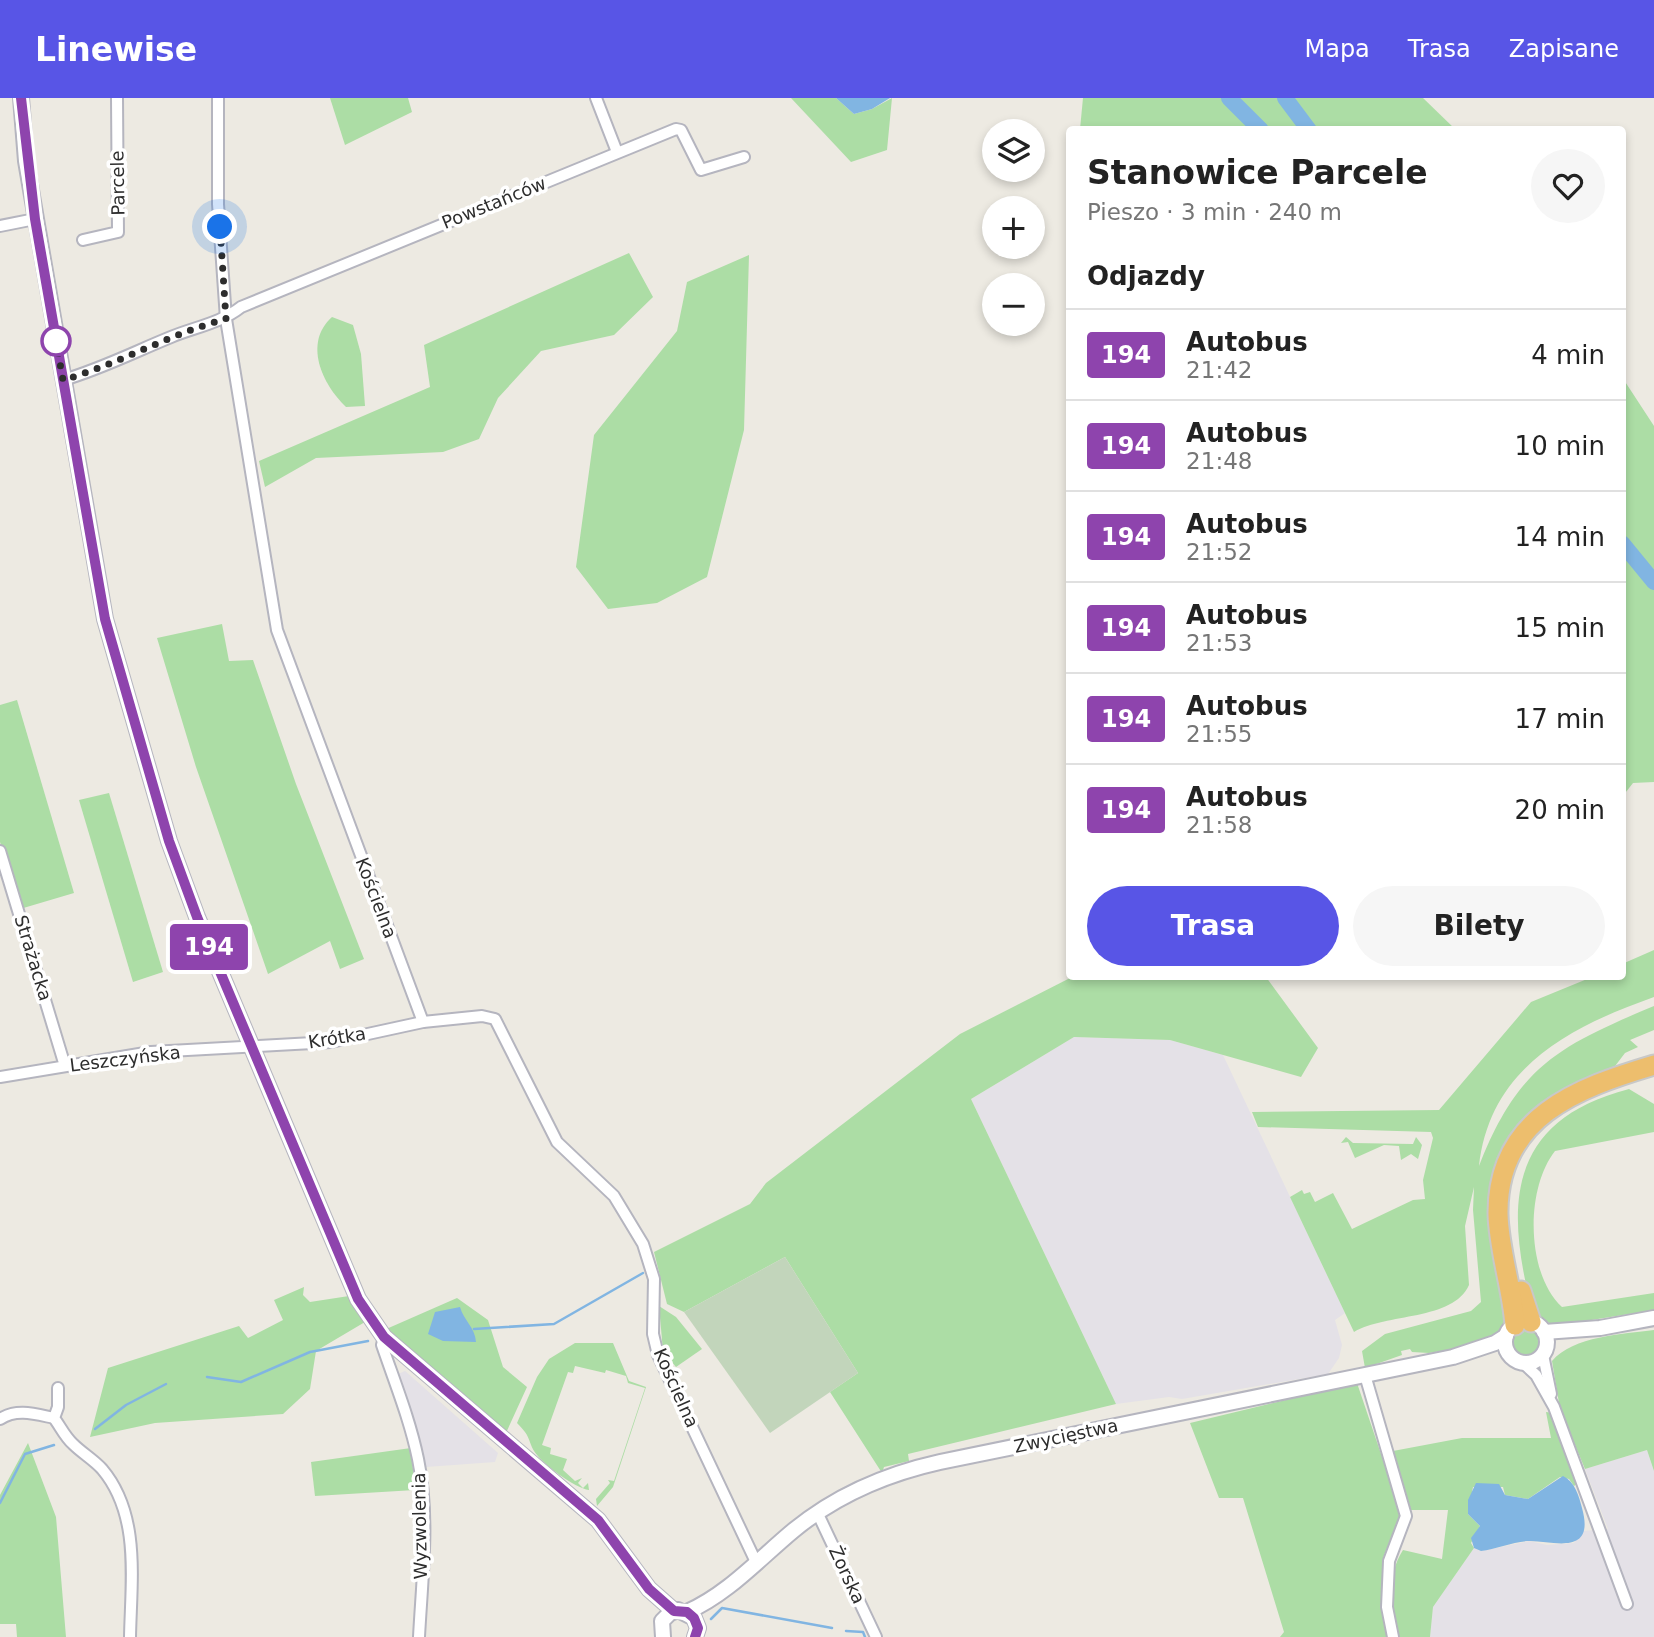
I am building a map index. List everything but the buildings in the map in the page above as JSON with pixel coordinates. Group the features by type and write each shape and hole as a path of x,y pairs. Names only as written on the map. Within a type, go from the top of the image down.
{"highway":[{"path":"1524,1329 1498,1214 1502,1182 1514,1149 1539,1116 1566,1096 1654,1065"},
{"path":"1524,1329 1523,1301 1510,1226 1512,1190 1522,1158 1543,1129 1573,1106 1603,1092 1654,1078"}],"main road":[{"name":"Wyzwolenia","path":"21,98 35,219 105,619 169,841 251,1049 358,1299 384,1337 598,1520 649,1589 680,1616"},
{"name":"Zwycięstwa","path":"680,1616 716,1597 817,1512 859,1487 917,1468 1453,1357 1493,1344 1524,1329 1600,1328 1654,1318"},
{"name":"Zwycięstwa","path":"1523,1363 1536,1361 1544,1352 1600,1328"},
{"path":"1523,1363 1510,1356 1506,1348 1524,1329 1544,1352"},
{"name":"Zwycięstwa","path":"1453,1357 1510,1356"},
{"path":"661,1636 680,1616 695,1637"}],"street":[{"name":"Parcele","path":"83,240 118,232 117,98"},
{"name":"Kościelna","path":"218,98 218,204 226,319 277,630 423,1022 482,1016 495,1019 557,1142 614,1196 643,1244 654,1279 652,1316 658,1356 756,1562"},
{"path":"596,98 617,152"},
{"name":"Powstańców","path":"63,380 98,370 167,339 226,319 241,307 617,152 680,129 701,170 744,158"},
{"path":"0,226 35,219"},
{"name":"Strażacka","path":"0,851 65,1066"},
{"name":"Krótka","path":"251,1049 331,1042 423,1022"},
{"name":"Leszczyńska","path":"0,1077 151,1052 251,1049"},
{"name":"Wyzwolenia","path":"384,1337 382,1345 410,1423 419,1462 424,1518 419,1637"},
{"path":"1544,1352 1554,1407"},
{"path":"1523,1363 1535,1373 1554,1407 1627,1604"},
{"path":"1364,1376 1406,1516 1389,1561 1387,1607 1393,1637"},
{"path":"54,1418 58,1407 58,1388"},
{"path":"0,1419 9,1413 22,1412 54,1418 71,1442 101,1469 119,1495 131,1538 130,1637"},
{"name":"Żorska","path":"817,1512 876,1637"}],"shaded area":[{"path":"1074,1037 1170,1040 1223,1055 1345,1313 1335,1320 1342,1345 1339,1358 1328,1374 1182,1399 1169,1397 1116,1404 971,1099"},
{"path":"405,1371 498,1453 495,1462 426,1467 398,1374"},
{"path":"1647,1450 1654,1471 1654,1637 1430,1637 1433,1607 1474,1548 1481,1551 1529,1541 1547,1545 1574,1543 1583,1531 1608,1529 1585,1469"}],"green space":[{"path":"330,98 408,98 412,112 345,145"},
{"path":"791,98 836,98 854,114 872,109 892,98 887,150 851,162"},
{"path":"1083,98 1423,98 1452,126 1080,126"},
{"path":"629,253 653,297 614,335 541,351 498,398 479,439 443,452 316,458 265,487 259,461 430,387 424,345"},
{"path":"749,255 744,430 707,577 657,603 608,609 576,567 594,435 677,331 687,282"},
{"path":"332,317 353,325 361,354 365,406 346,407 323,375 317,351 323,327"},
{"path":"1626,383 1654,426 1654,782 1633,783 1626,792"},
{"path":"222,624 229,661 253,660 296,784 364,959 340,969 330,941 268,974 196,767 157,638"},
{"path":"17,700 74,893 20,909 0,842 0,705"},
{"path":"109,793 163,972 133,982 79,800"},
{"path":"1654,950 1654,997 1593,1022 1539,1056 1517,1077 1499,1102 1486,1132 1479,1166 1509,1104 1526,1082 1546,1063 1592,1034 1654,1006 1654,1030 1630,1040 1638,1047 1625,1053 1609,1074 1506,1153 1509,1323 1502,1334 1466,1347 1429,1353 1412,1352 1410,1349 1401,1351 1402,1355 1365,1368 1362,1351 1385,1334 1471,1311 1481,1302 1473,1210 1474,1187 1465,1226 1469,1285 1461,1297 1434,1311 1367,1326 1354,1332 1290,1197 1302,1190 1304,1194 1310,1192 1315,1202 1333,1193 1352,1229 1413,1200 1425,1199 1423,1180 1433,1138 1431,1132 1258,1127 1252,1112 1439,1110 1531,1002 1585,980 1626,980 1626,962"},
{"path":"1066,980 1268,980 1318,1048 1301,1077 1170,1040 1074,1037 971,1099 1116,1404 908,1454 909,1461 884,1467 882,1473 830,1392 858,1373 785,1257 684,1312 667,1304 654,1252 750,1204 766,1183 960,1034"},
{"path":"1629,1089 1654,1104 1654,1132 1555,1151 1545,1167 1538,1187 1534,1231 1536,1253 1550,1292 1562,1307 1654,1293 1654,1310 1554,1326 1533,1313 1524,1275 1518,1204 1524,1174 1537,1146 1558,1123 1588,1104"},
{"path":"1346,1137 1353,1143 1413,1144 1416,1137 1422,1145 1418,1159 1411,1154 1401,1160 1399,1146 1384,1145 1355,1158 1348,1142 1341,1143"},
{"path":"785,1257 858,1373 770,1433 684,1312"},
{"path":"304,1287 303,1295 310,1302 349,1296 365,1322 316,1351 310,1389 283,1414 155,1423 90,1437 108,1368 239,1326 248,1338 283,1320 274,1300"},
{"path":"457,1298 488,1320 503,1367 527,1387 506,1433 384,1330"},
{"path":"659,1306 676,1317 702,1349 676,1367 663,1351"},
{"path":"1526,1328 1537,1332 1541,1343 1537,1354 1526,1358 1515,1354 1511,1343 1515,1332"},
{"path":"1654,1330 1654,1471 1647,1450 1585,1469 1560,1409 1552,1361 1572,1346 1585,1341"},
{"path":"575,1343 613,1343 629,1381 646,1387 613,1487 597,1506 596,1499 610,1483 608,1480 614,1481 645,1388 628,1383 626,1376 606,1370 605,1373 575,1366 573,1373 568,1372 542,1445 551,1448 550,1454 567,1459 563,1470 575,1481 582,1478 578,1483 583,1488 551,1469 534,1451 527,1435 517,1423 537,1377 549,1359"},
{"path":"1357,1383 1401,1513 1383,1558 1382,1602 1389,1637 1280,1637 1284,1632 1243,1498 1219,1498 1190,1423"},
{"path":"1546,1412 1554,1413 1579,1482 1574,1486 1569,1479 1560,1477 1528,1499 1505,1495 1503,1487 1473,1487 1468,1514 1480,1526 1471,1543 1474,1548 1433,1607 1430,1637 1398,1637 1393,1615 1394,1570 1403,1550 1442,1559 1448,1510 1411,1510 1393,1451 1462,1438 1551,1438"},
{"path":"28,1443 56,1517 66,1637 17,1637 16,1624 0,1624 0,1495"},
{"path":"411,1448 415,1490 315,1496 311,1462"}],"water":[{"path":"836,98 890,98 872,109 854,114"},
{"path":"460,1307 474,1332 476,1342 443,1341 428,1334 435,1312"},
{"path":"1563,1476 1578,1494 1582,1508 1585,1523 1583,1533 1578,1539 1562,1543 1524,1541 1481,1551 1474,1548 1471,1538 1480,1526 1468,1514 1468,1500 1476,1483 1499,1484 1505,1495 1528,1499"}],"waterway":[{"path":"1229,98 1257,126"},
{"path":"1285,98 1306,126"},
{"path":"1626,548 1654,582"},
{"path":"474,1329 554,1324 643,1273"},
{"path":"207,1377 241,1382 310,1352 368,1341"},
{"path":"95,1429 126,1405 166,1384"},
{"path":"0,1503 25,1454 54,1445"},
{"path":"711,1619 722,1608 832,1628"},
{"path":"846,1631 863,1632 865,1637"}],"bus line":[{"name":"194","path":"21,98 22,128 35,219 94,569 105,619 169,841 197,917 358,1299 384,1337 598,1520 649,1589 674,1611 687,1612 694,1618 698,1628 695,1637"}],"route":[{"path":"56,341 63,380 98,370 167,339 226,319 220,227"}]}
